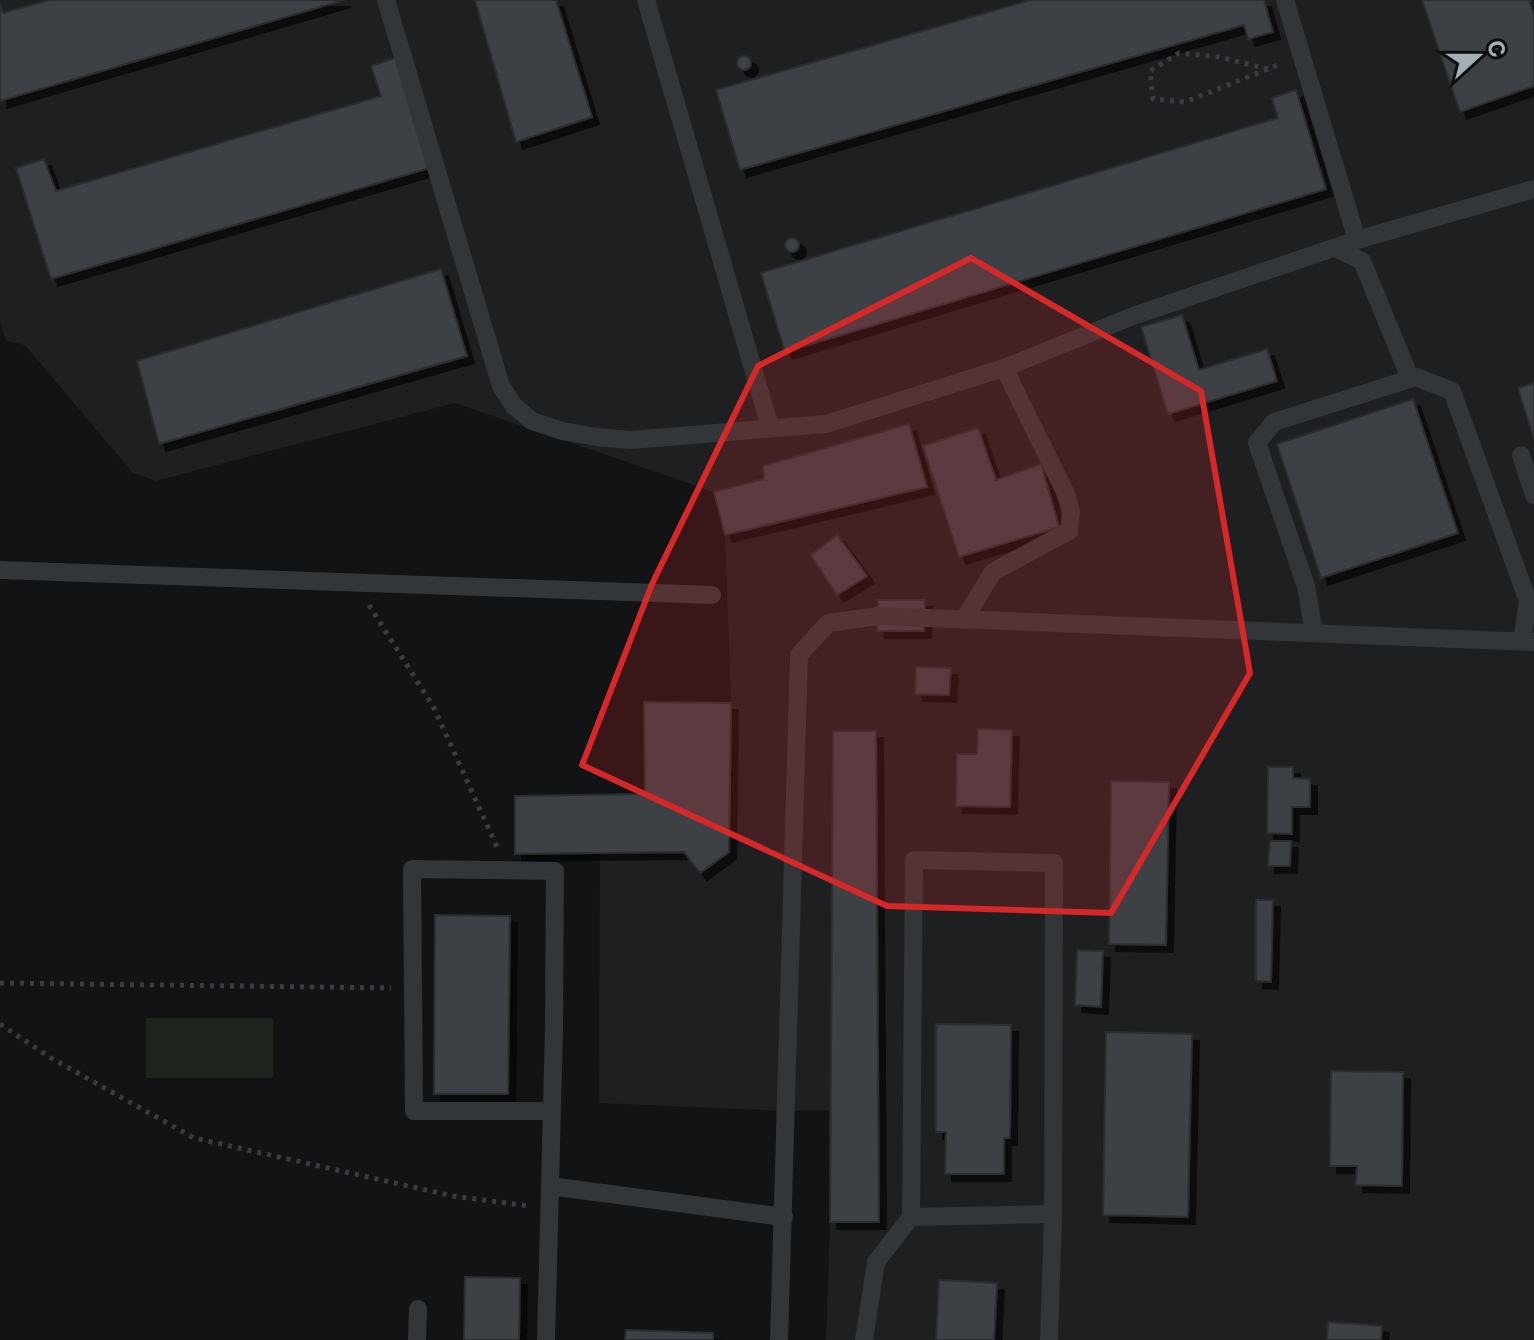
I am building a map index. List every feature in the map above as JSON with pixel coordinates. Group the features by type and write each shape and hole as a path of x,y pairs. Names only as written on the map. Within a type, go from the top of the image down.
{"lane":[{"path":"386,0 501,386 514,406 532,421 562,431 631,440 826,424 1004,368 1133,316 1357,240 1534,189"},
{"path":"646,0 770,427"},
{"path":"1285,0 1357,240"},
{"path":"1335,248 1362,261 1410,378"},
{"path":"964,619 993,572 1069,531 1071,512 1067,496 1004,368"},
{"path":"779,1340 799,655 828,623 878,616 964,619 1314,633 1528,641 1528,601 1452,391 1416,377 1410,378 1274,422 1257,443 1306,586 1314,633"},
{"path":"1521,455 1534,495"},
{"path":"0,570 712,595"},
{"path":"864,1340 876,1262 911,1217 914,860 1054,863 1053,1214 1049,1340"},
{"path":"546,1340 550,1208 555,871 412,869 414,1111 551,1111"},
{"path":"550,1186 784,1217"},
{"path":"911,1217 1053,1214"},
{"path":"417,1340 418,1309"}],"path":[{"path":"1268,69 1219,57 1179,53 1150,71 1153,99 1185,102 1268,69 1301,55"},
{"path":"366,583 369,607 434,708 508,869"},
{"path":"0,983 413,988"},
{"path":"0,1024 51,1058 194,1138 453,1196 550,1208"}],"highlighted area":[{"path":"971,258 1201,391 1250,673 1111,913 887,906 582,765 652,584 758,366"}],"shaded area":[{"path":"0,0 1534,0 1534,1340 826,1340 830,1222 829,1110 599,1103 600,853 515,854 515,796 645,794 644,702 731,702 725,535 714,492 455,403 155,481 132,472 25,345 6,341 0,322"},
{"path":"146,1018 273,1018 273,1078 146,1078"}],"building":[{"path":"49,0 344,0 0,101 0,4 3,13"},
{"path":"475,0 556,0 592,117 516,142"},
{"path":"1031,0 1264,0 1273,32 1248,39 1244,25 740,170 716,90"},
{"path":"1422,0 1529,0 1534,15 1534,86 1460,112"},
{"path":"744,56 751,63 744,70 737,63"},
{"path":"398,57 433,167 51,279 16,168 44,159 56,191 381,96 371,66"},
{"path":"1296,90 1326,189 785,352 761,273 1278,118 1272,98"},
{"path":"792,238 799,245 792,252 785,245"},
{"path":"441,269 467,356 159,444 137,361"},
{"path":"1182,315 1199,370 1267,349 1277,381 1168,414 1141,327"},
{"path":"1534,383 1534,439 1518,388"},
{"path":"1413,399 1458,533 1321,578 1277,444"},
{"path":"909,424 927,487 725,535 714,492 764,479 763,466"},
{"path":"978,428 996,480 1041,464 1059,527 959,557 923,446"},
{"path":"837,535 867,576 837,595 811,555"},
{"path":"878,600 925,600 924,631 877,631"},
{"path":"916,667 951,668 949,695 915,694"},
{"path":"644,702 731,703 729,852 700,873 684,852 515,854 515,796 645,794"},
{"path":"978,729 1012,730 1010,807 956,806 957,754 977,754"},
{"path":"833,731 876,731 879,1222 830,1222"},
{"path":"1268,767 1293,767 1293,778 1310,779 1310,807 1292,807 1292,834 1267,833"},
{"path":"1111,781 1169,782 1166,945 1109,944"},
{"path":"1270,841 1291,841 1290,866 1268,866"},
{"path":"1256,900 1273,900 1271,982 1256,981"},
{"path":"435,915 510,916 508,1094 434,1094"},
{"path":"1077,950 1103,951 1101,1007 1075,1005"},
{"path":"936,1024 1011,1025 1010,1138 1004,1138 1004,1174 945,1174 946,1132 936,1132"},
{"path":"1106,1032 1192,1034 1188,1217 1103,1215"},
{"path":"1331,1071 1403,1072 1402,1186 1356,1185 1357,1166 1330,1166"},
{"path":"465,1277 520,1278 519,1340 464,1340"},
{"path":"939,1280 997,1283 994,1340 936,1340"},
{"path":"1328,1322 1382,1326 1381,1340 1327,1340"},
{"path":"626,1330 713,1333 713,1340 625,1340"}]}
